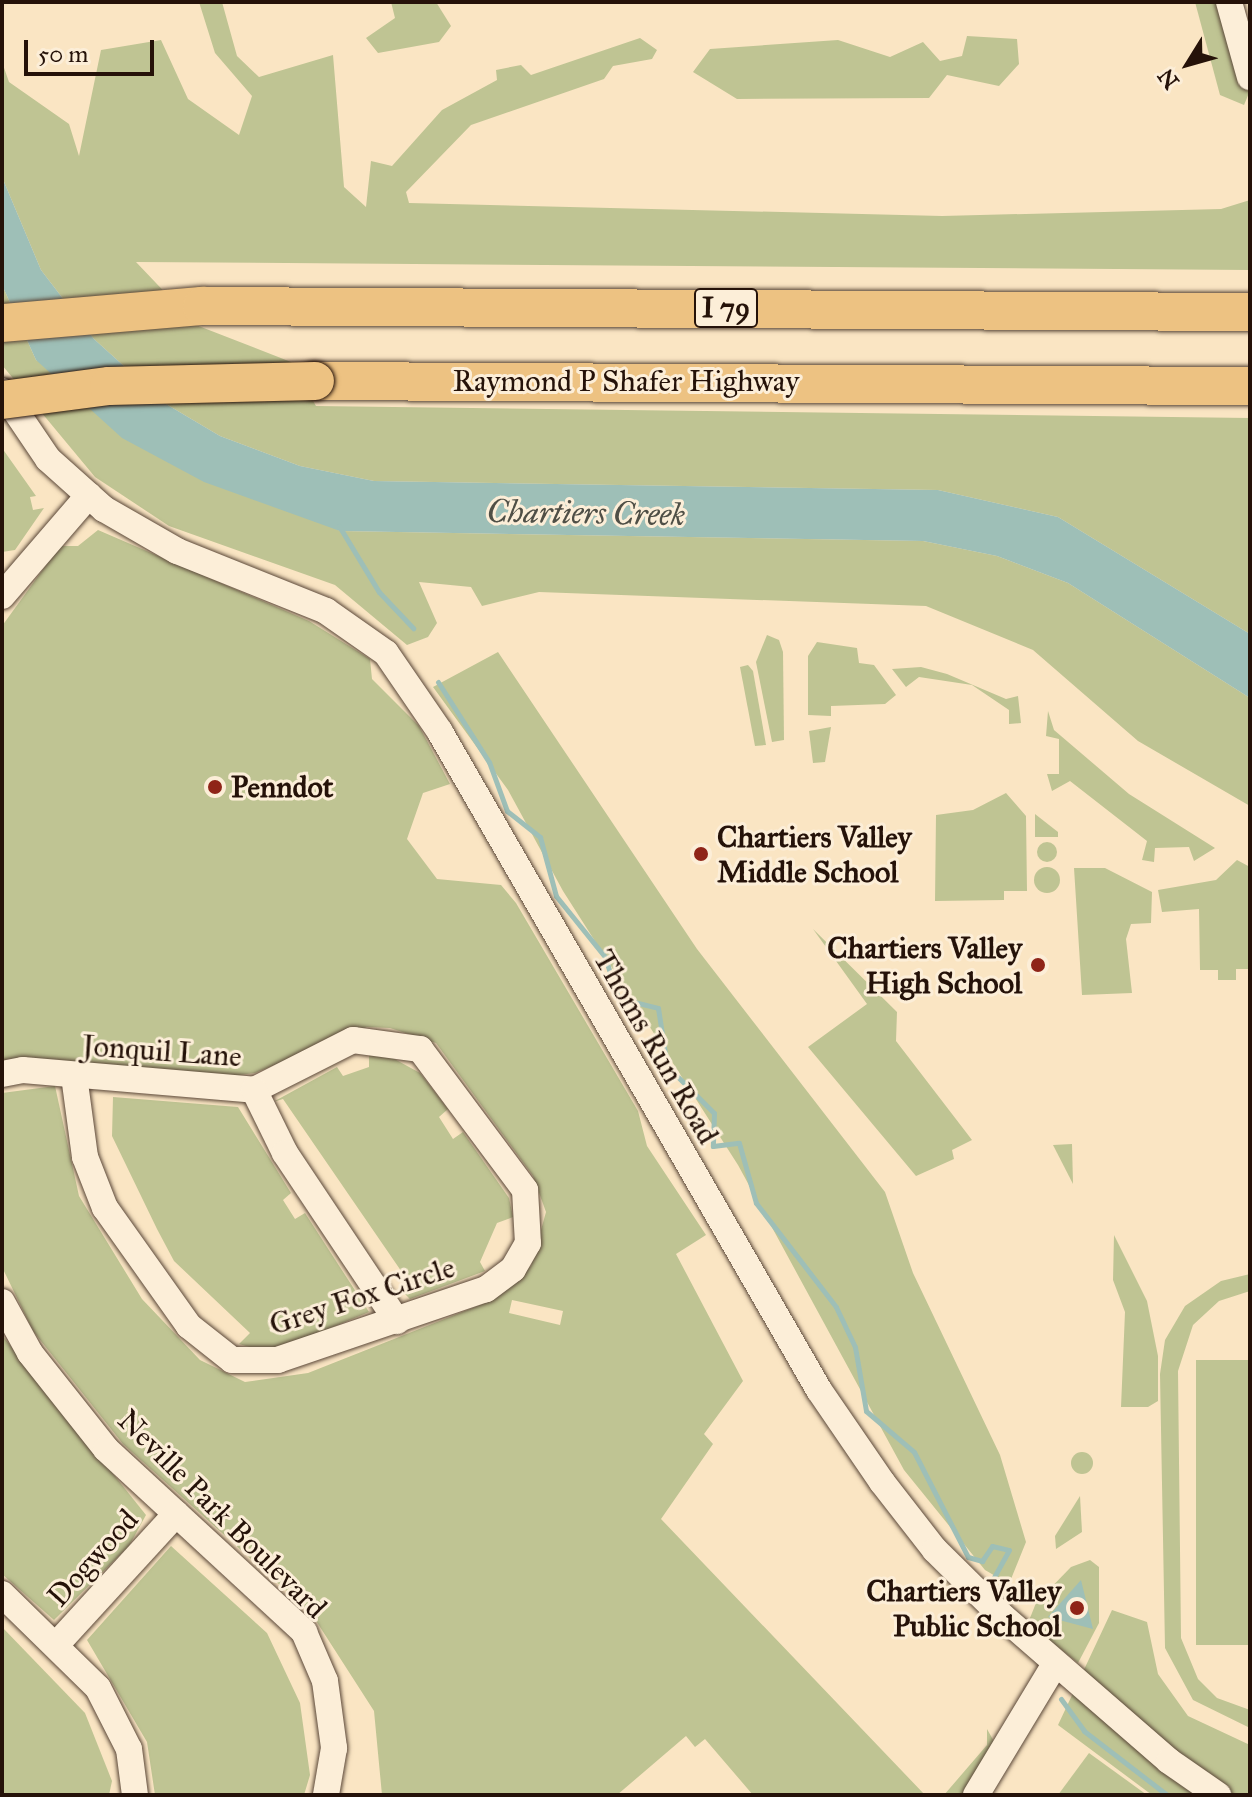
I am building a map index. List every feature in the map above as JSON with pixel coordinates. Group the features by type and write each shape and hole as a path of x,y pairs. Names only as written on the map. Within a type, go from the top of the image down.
{"highway":[{"path":"839,309 1108,292 1250,293"},
{"name":"I 79","path":"2,323 202,306 1250,312"},
{"name":"Raymond P Shafer Highway","path":"2,400 109,386 315,381 1250,386"}],"street":[{"path":"1229,2 1250,77"},
{"name":"Thoms Run Road","path":"2,391 48,459 89,495 177,551 326,611 363,633 404,675 819,1390 935,1550 1055,1664 1218,1795"},
{"path":"2,596 89,495"},
{"name":"Jonquil Lane","path":"2,1074 74,1076 254,1090 353,1040"},
{"name":"Grey Fox Circle","path":"74,1076 85,1157 105,1208 189,1326 232,1360 278,1360 486,1289 513,1269 528,1243 530,1214 525,1190 420,1049 353,1040"},
{"path":"254,1090 285,1153 397,1321"},
{"name":"Neville Park Boulevard","path":"2,1302 30,1353 106,1449 304,1632 325,1681 334,1748 326,1795"},
{"name":"Dogwood","path":"56,1645 176,1514"},
{"path":"2,1594 56,1645 116,1717 135,1795"},
{"path":"976,1795 1055,1664"}],"green space":[{"path":"199,2 222,2 237,56 259,77 333,55 344,187 366,207 371,161 392,166 442,110 497,80 496,70 521,65 531,75 640,38 657,50 652,59 613,66 604,79 471,125 406,192 409,203 942,216 1221,209 1250,200 1250,270 136,262 196,325 291,362 316,406 1250,418 1250,634 1058,517 938,490 374,481 300,466 220,436 166,404 94,339 41,270 2,177 2,62 9,82 69,124 79,156 101,50 161,40 188,99 239,135 252,96 215,53"},
{"path":"391,2 436,2 451,26 439,42 378,53 366,38 395,18"},
{"path":"1195,2 1217,2 1249,93 1244,105 1220,95"},
{"path":"967,36 1017,39 1019,64 999,86 947,75 929,98 737,99 693,72 710,49 838,40 890,57 923,42 940,61 962,56"},
{"path":"2,285 36,360 340,531 923,541 997,556 1068,583 1250,698 1250,806 1138,741 1033,650 926,606 539,592 482,606 471,587 419,582 437,623 428,637 407,645 335,585 169,526 95,477 2,365"},
{"path":"2,448 36,496 30,497 33,510 44,508 15,550 2,552"},
{"path":"98,530 309,621 370,659 372,679 419,726 450,784 423,793 407,839 437,879 501,885 516,903 638,1111 647,1146 706,1235 676,1254 743,1381 704,1434 713,1444 661,1519 925,1795 753,1795 705,1739 695,1747 686,1736 617,1795 382,1795 374,1711 311,1613 123,1444 33,1331 2,1267 2,1093 55,1086 79,1196 142,1299 200,1360 245,1382 308,1373 485,1303 531,1266 546,1212 533,1176 436,1043 390,1028 367,1027 255,1073 208,1079 2,1062 2,626 60,546 78,546","holes":["512,1300 563,1311 560,1325 509,1313"]},
{"path":"767,635 779,640 783,652 784,740 772,742 756,662"},
{"path":"817,642 857,648 859,663 874,665 896,695 885,704 831,706 831,716 808,715 808,656"},
{"path":"498,652 697,949 885,1192 913,1273 1000,1455 1026,1542 1009,1584 985,1570 904,1470 738,1165 563,891 508,790 433,687"},
{"path":"748,665 753,671 766,745 755,746 740,667"},
{"path":"921,667 947,674 1006,699 1018,696 1021,723 1009,724 1009,710 972,685 919,677 906,687 892,669"},
{"path":"1048,711 1054,730 1129,794 1215,848 1194,861 1189,847 1155,848 1154,862 1142,860 1147,841 1070,781 1052,791 1047,774 1059,774 1059,739 1046,736"},
{"path":"831,727 825,762 813,763 809,731"},
{"path":"1006,793 1026,816 1027,891 1004,891 1004,900 935,901 936,815 973,810"},
{"path":"1035,814 1058,832 1058,837 1035,837"},
{"path":"1043,842 1051,842 1057,852 1051,862 1043,862 1037,856 1037,848"},
{"path":"1237,860 1250,867 1250,969 1236,969 1236,980 1218,980 1218,970 1200,970 1199,909 1162,912 1158,890 1216,880"},
{"path":"1047,867 1056,871 1060,880 1056,889 1047,893 1038,889 1034,880 1038,871"},
{"path":"1074,868 1105,868 1152,892 1151,923 1131,924 1126,939 1132,993 1082,995"},
{"path":"813,929 897,1012 896,1041 972,1140 952,1150 954,1159 916,1176 808,1047 867,1004"},
{"path":"369,1055 389,1056 420,1073 448,1109 439,1117 453,1139 463,1132 509,1198 513,1217 497,1223 480,1262 485,1271 410,1299 399,1288 408,1281 283,1099 273,1102 337,1067 343,1076 369,1067"},
{"path":"113,1097 238,1107 291,1193 283,1200 295,1219 305,1213 369,1312 292,1344 260,1350 239,1344 250,1333 174,1261 157,1229 112,1136"},
{"path":"1072,1144 1073,1184 1053,1145"},
{"path":"1114,1235 1147,1301 1158,1356 1158,1401 1148,1407 1121,1407 1125,1312 1113,1280"},
{"path":"1250,1274 1250,1291 1219,1301 1193,1325 1178,1371 1181,1638 1198,1679 1217,1698 1250,1710 1250,1728 1193,1700 1165,1648 1160,1374 1165,1340 1185,1306 1221,1281"},
{"path":"2,1335 146,1515 129,1546 54,1620 2,1574"},
{"path":"1196,1360 1250,1360 1250,1645 1196,1645"},
{"path":"1082,1452 1090,1455 1093,1463 1090,1471 1082,1474 1074,1471 1071,1463 1074,1455"},
{"path":"1080,1496 1082,1532 1056,1549 1055,1536"},
{"path":"171,1546 267,1633 300,1703 310,1775 304,1795 155,1795 147,1742 87,1640"},
{"path":"1090,1560 1099,1567 1099,1623 1078,1663 1028,1623 1036,1603 1071,1567"},
{"path":"1112,1610 1147,1622 1158,1674 1188,1716 1250,1745 1250,1795 1152,1795 1058,1725"},
{"path":"2,1627 85,1713 112,1781 109,1795 2,1795"},
{"path":"987,1729 996,1745 964,1795 944,1795 987,1745"},
{"path":"1089,1753 1147,1795 1058,1795"}],"water":[{"name":"Chartiers Creek","path":"2,177 41,270 94,339 166,404 220,436 300,466 374,481 938,490 1058,517 1250,634 1250,698 1068,583 997,556 923,541 340,531 204,482 122,438 36,360 2,285"},
{"path":"1081,1580 1093,1629 1048,1617"}],"waterway":[{"path":"339,526 379,592 413,628"},
{"path":"438,682 489,762 507,811 540,837 556,896 605,957 618,998 658,1008 667,1066 714,1113 713,1146 739,1143 756,1203 836,1307 855,1347 866,1411 914,1452 968,1557 982,1561 992,1546 1009,1550 990,1584"},
{"path":"1061,1699 1084,1731 1167,1795"}],"place":[{"name":"Penndot","path":"215,787"},
{"name":"Chartiers Valley Middle School","path":"701,854"},
{"name":"Chartiers Valley High School","path":"1038,965"},
{"name":"Chartiers Valley Public School","path":"1077,1608"}]}
